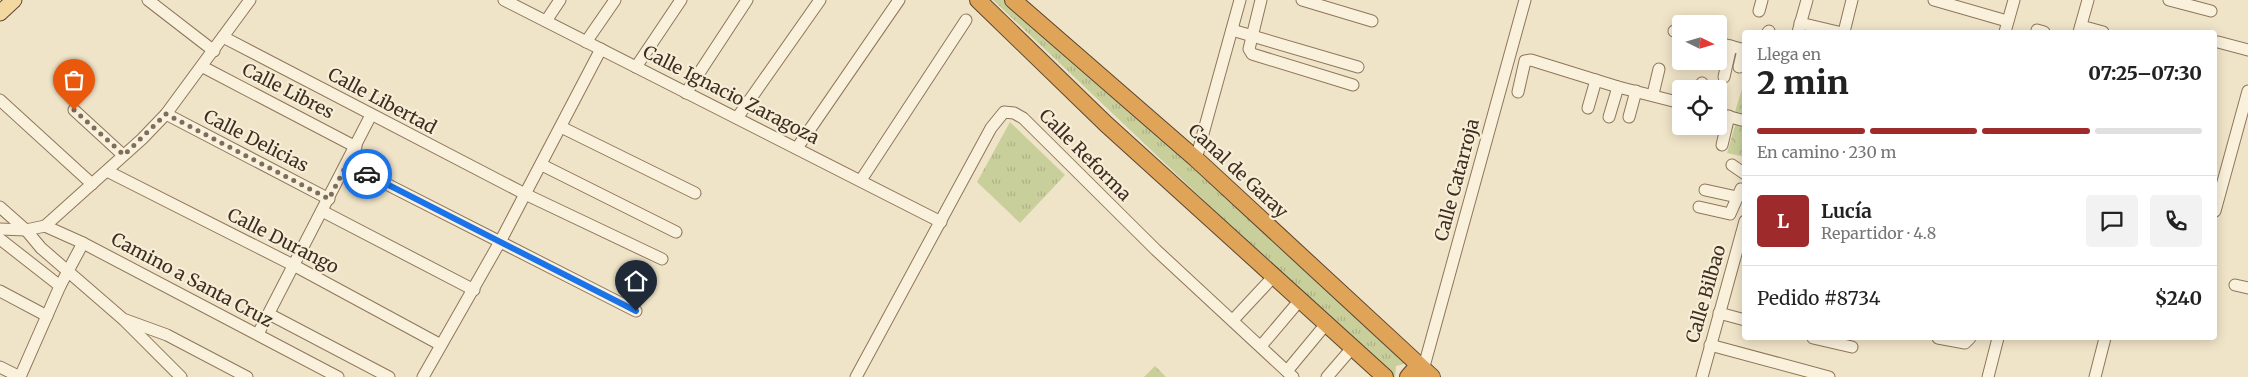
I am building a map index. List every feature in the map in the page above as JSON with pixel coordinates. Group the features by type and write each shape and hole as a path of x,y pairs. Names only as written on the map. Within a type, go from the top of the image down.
{"highway":[{"path":"978,0 1106,124 1381,376"},
{"name":"Canal de Garay","path":"1013,0 1196,159 1428,373"},
{"path":"1408,377 1415,369 1428,373"}],"main road":[{"path":"0,13 14,0"}],"street":[{"path":"148,0 214,51"},
{"path":"0,229 26,230 46,226 108,170 166,114 214,51 249,0"},
{"name":"Calle Ignacio Zaragoza","path":"505,0 941,222"},
{"path":"546,21 560,0"},
{"path":"586,42 615,0"},
{"path":"636,66 681,0"},
{"path":"686,93 747,0"},
{"path":"737,118 820,0"},
{"path":"797,148 899,0"},
{"path":"1196,159 1240,0"},
{"path":"1261,0 1249,49 1252,54 1353,85"},
{"path":"1302,0 1372,21"},
{"name":"Calle Catarroja","path":"1428,373 1525,0"},
{"path":"1807,0 1799,28 1818,30"},
{"path":"1844,30 1852,0"},
{"path":"1934,0 2006,27 2014,0"},
{"path":"2080,29 2088,0"},
{"path":"2169,0 2211,11"},
{"path":"861,180 966,20"},
{"path":"1232,30 1358,67"},
{"name":"Calle Libertad","path":"224,37 371,116 525,194 662,258"},
{"path":"2218,42 2248,50"},
{"path":"1728,45 1742,49"},
{"path":"1724,77 1731,46"},
{"path":"423,377 474,290 542,165 601,49"},
{"path":"1739,67 1742,57"},
{"path":"1518,92 1527,60 1618,87 1672,100"},
{"name":"Calle Libres","path":"202,67 356,147"},
{"path":"1652,94 1659,69"},
{"path":"1588,108 1596,80"},
{"path":"1609,117 1618,87"},
{"path":"1629,117 1636,91"},
{"path":"2217,204 2248,91"},
{"path":"0,100 92,184"},
{"path":"74,110 124,155"},
{"name":"Calle Reforma","path":"856,377 991,128 1004,112 1014,113 1023,118 1156,250 1290,374"},
{"name":"Calle Delicias","path":"166,114 329,199"},
{"path":"258,334 295,266 371,116"},
{"path":"1727,116 1742,120"},
{"path":"562,127 695,193"},
{"path":"1722,145 1723,135"},
{"path":"347,164 501,240 636,311"},
{"path":"542,165 676,232"},
{"path":"1732,165 1742,173"},
{"name":"Calle Durango","path":"108,170 295,266 441,345"},
{"path":"1699,207 1730,214 1741,192 1705,190"},
{"path":"0,207 26,230 37,244 123,319 181,377"},
{"path":"322,212 474,290"},
{"name":"Camino a Santa Cruz","path":"46,226 83,243 338,377"},
{"name":"Calle Bilbao","path":"1702,377 1742,232"},
{"path":"0,239 60,286"},
{"path":"0,367 20,377 67,270 83,243"},
{"path":"1233,320 1274,276"},
{"path":"2235,285 2248,288"},
{"path":"0,291 47,316"},
{"path":"1261,346 1300,300"},
{"path":"1719,313 1742,319"},
{"path":"269,314 389,377"},
{"path":"123,319 168,335 247,377"},
{"path":"1290,374 1326,324"},
{"path":"1822,340 1852,347"},
{"path":"1949,340 1965,343 1968,340"},
{"path":"1988,377 1997,340"},
{"path":"2095,377 2104,340"},
{"path":"1710,345 1829,377"},
{"path":"1327,377 1352,348"}],"green space":[{"path":"993,0 1004,0 1025,17 1414,366 1404,364 1396,366 1395,377 1390,377"},
{"path":"1742,89 1742,114 1735,112"},
{"path":"1010,122 1065,175 1020,223 977,182"},
{"path":"1736,123 1742,125 1742,156 1727,153"},
{"path":"1155,366 1166,377 1144,377"}],"way so far":[{"path":"74,110 124,155 166,114 329,199 347,164 367,174"}],"route":[{"path":"367,174 501,240 636,311"}]}
